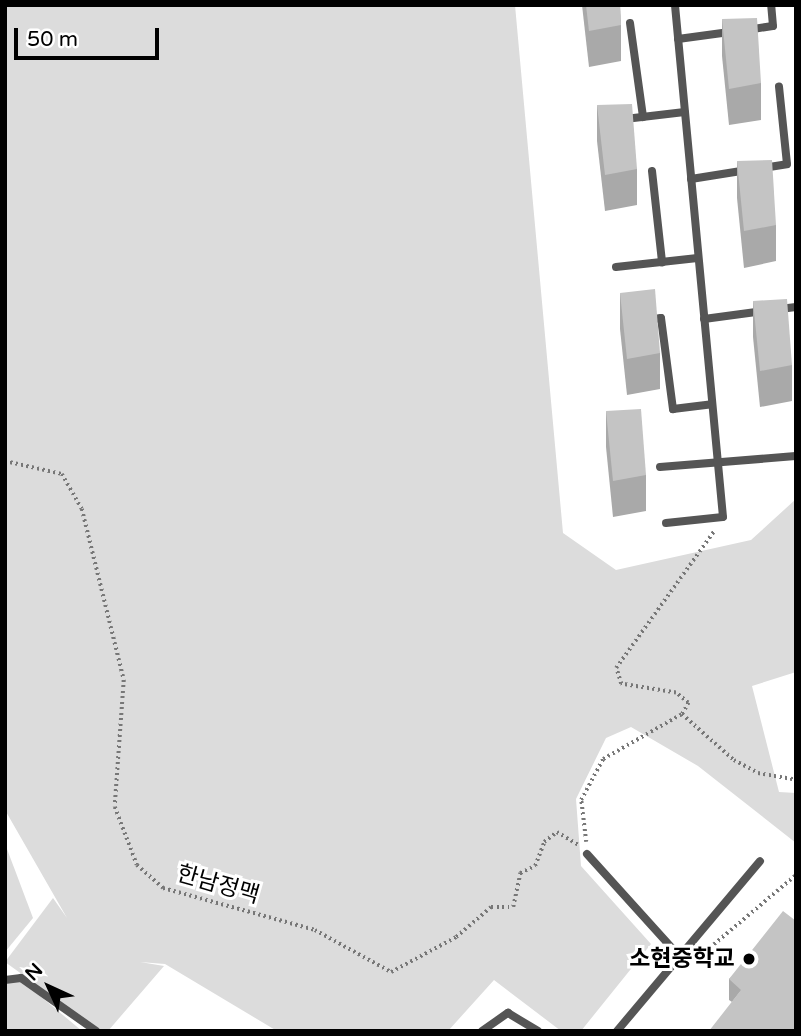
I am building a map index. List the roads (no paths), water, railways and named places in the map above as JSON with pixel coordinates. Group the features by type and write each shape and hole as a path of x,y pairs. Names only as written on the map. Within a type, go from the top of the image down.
{"lane":[{"path":"666,523 723,517 675,5"},
{"path":"678,39 774,26 771,5"},
{"path":"630,23 643,117"},
{"path":"691,179 787,164 779,86"},
{"path":"612,121 685,112"},
{"path":"652,171 662,262"},
{"path":"616,267 698,258"},
{"path":"704,319 796,307"},
{"path":"636,322 661,318 673,409 712,404"},
{"path":"660,467 796,456"},
{"path":"587,855 680,957"},
{"path":"617,1031 760,861"},
{"path":"5,980 21,978 96,1031"},
{"path":"482,1031 508,1013 538,1031"}],"place":[{"name":"소현중학교","path":"749,959"}]}
